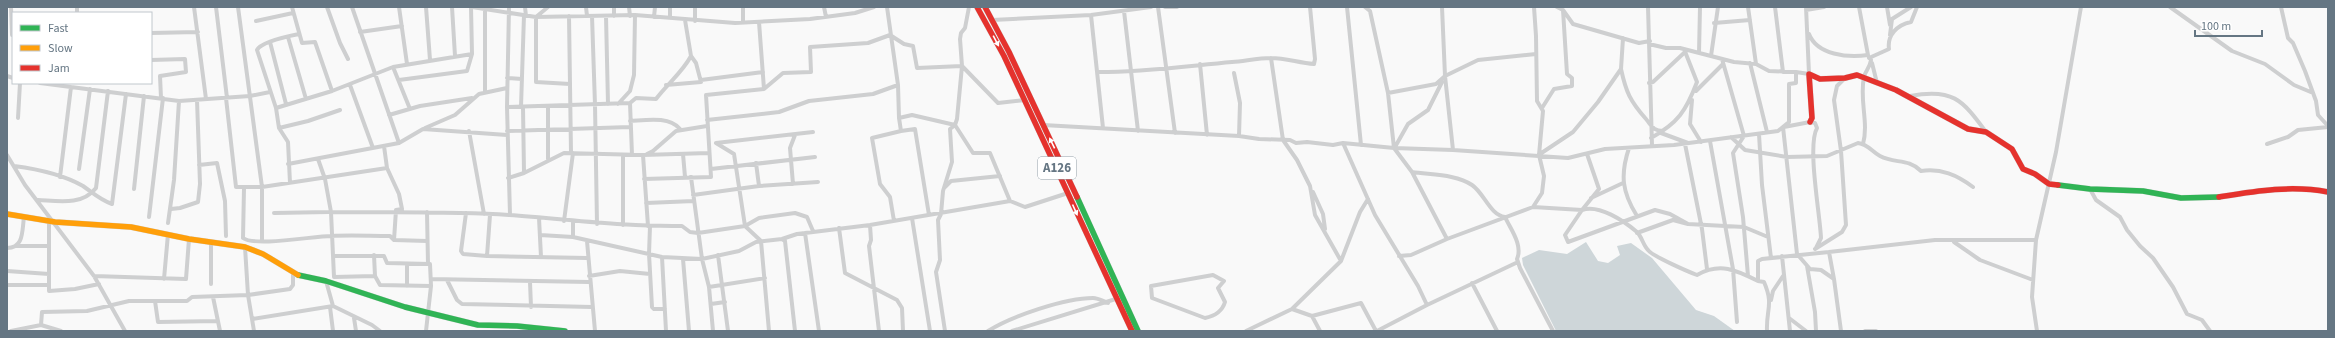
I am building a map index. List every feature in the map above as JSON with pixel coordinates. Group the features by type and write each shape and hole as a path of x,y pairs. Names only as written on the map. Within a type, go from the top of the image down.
{"main road":[{"name":"A126","path":"977,7 1025,100 1068,193 1138,331"},
{"name":"A126","path":"985,7 1043,125 1120,298 1132,331"},
{"path":"1810,122 1812,118 1809,74 1820,79 1845,78 1857,74 1910,96 1925,107 1968,129 1986,132 2012,149 2023,169 2035,174 2048,184 2090,189 2143,191 2181,198 2218,197 2271,189 2328,192"},
{"path":"7,214 52,221 121,226 189,239 245,247 263,254 293,273 319,281 326,280 398,305 478,325 517,326 565,331"}],"street":[{"path":"11,7 12,20"},
{"path":"194,7 206,100"},
{"path":"216,7 234,185 244,188 290,184 387,168"},
{"path":"238,7 262,187 262,242"},
{"path":"292,7 302,43 315,42 332,91"},
{"path":"328,7 340,43 348,59"},
{"path":"352,7 399,143"},
{"path":"399,7 407,64"},
{"path":"426,7 430,60"},
{"path":"452,7 455,56"},
{"path":"399,80 467,71 472,54 472,7 536,17 635,15 734,23 826,17 856,13 874,7"},
{"path":"509,7 507,133 510,215"},
{"path":"524,173 522,79 525,7"},
{"path":"536,17 548,7"},
{"path":"586,7 587,16"},
{"path":"614,7 614,16"},
{"path":"629,7 630,16"},
{"path":"654,17 655,7"},
{"path":"670,7 670,18"},
{"path":"695,7 695,20"},
{"path":"742,7 743,21"},
{"path":"824,7 826,17"},
{"path":"856,7 856,13"},
{"path":"887,7 898,85 901,131"},
{"path":"945,331 936,272 940,260 938,220 941,214 943,191 952,162 950,129 955,125 960,102 962,66 960,39 961,33 965,28 969,7"},
{"path":"992,20 1091,15 1150,7"},
{"path":"1158,7 1175,133"},
{"path":"1165,7 1177,7"},
{"path":"1099,72 1131,70 1145,72 1156,68 1166,70 1200,64 1271,58 1315,63 1310,7"},
{"path":"1347,7 1361,145"},
{"path":"1365,7 1370,11 1388,93 1394,148 1412,172 1447,239"},
{"path":"1442,7 1445,76 1453,150"},
{"path":"1534,7 1537,101 1542,108"},
{"path":"1557,7 1563,10 1573,24 1638,43 1650,42 1666,48 1756,64 1769,71 1809,74 1806,53 1808,32 1806,8 1824,7"},
{"path":"1648,7 1652,146"},
{"path":"1699,53 1700,7"},
{"path":"1711,56 1714,23 1718,7"},
{"path":"1748,7 1756,64"},
{"path":"1775,7 1783,72"},
{"path":"1859,7 1870,67 1864,76 1866,132 1863,144"},
{"path":"1808,32 1813,43 1820,49 1855,57 1869,58 1889,49 1888,42 1890,36 1890,25 1886,7"},
{"path":"1890,25 1892,19 1911,7"},
{"path":"1890,36 1901,24 1910,22 1917,7"},
{"path":"2037,331 2032,297 2036,240 2081,7"},
{"path":"2170,7 2232,51 2264,64 2294,85 2313,94"},
{"path":"2281,7 2288,38 2293,43 2313,94 2318,115 2328,126"},
{"path":"485,9 485,92"},
{"path":"1533,207 1542,193 1544,176 1539,155 1542,131 1542,108 1554,88 1572,86 1572,78 1567,74 1563,10"},
{"path":"1124,11 1138,131"},
{"path":"256,21 293,13"},
{"path":"617,104 630,91 634,75 635,15"},
{"path":"1091,15 1099,72 1104,128"},
{"path":"564,221 572,153 570,130 569,16"},
{"path":"592,16 597,224"},
{"path":"606,16 608,104"},
{"path":"536,17 536,82 570,84"},
{"path":"685,20 691,56 696,63 701,80"},
{"path":"1714,23 1750,20"},
{"path":"760,22 764,89"},
{"path":"360,32 402,26"},
{"path":"152,33 198,32"},
{"path":"290,184 288,142 279,128 276,108 257,50 259,47 270,42 299,34"},
{"path":"890,35 904,44 913,46 917,68 962,66 998,103 1025,100"},
{"path":"644,179 711,177 706,95 764,89 783,73 811,72 810,47 868,42 890,35"},
{"path":"288,37 306,99"},
{"path":"1623,38 1621,68 1626,92 1633,105 1654,129 1690,143"},
{"path":"270,42 286,104"},
{"path":"1649,83 1653,82 1685,51"},
{"path":"1651,138 1662,132 1684,113 1697,82 1685,51"},
{"path":"276,108 350,85 393,67 472,54"},
{"path":"1388,93 1436,84 1445,76 1478,60 1536,54"},
{"path":"507,107 617,104 630,103 636,98 656,99 666,85 686,66 691,56"},
{"path":"1271,58 1283,140 1297,160 1323,214 1325,232"},
{"path":"1869,58 1877,83"},
{"path":"150,217 162,98 160,76 186,72 185,59 152,60"},
{"path":"1722,59 1744,136 1733,153 1744,226 1748,276"},
{"path":"1750,63 1767,132"},
{"path":"1200,64 1207,135"},
{"path":"1701,142 1690,124 1690,105 1696,90 1724,64"},
{"path":"393,67 410,109"},
{"path":"1539,155 1573,132 1621,68"},
{"path":"666,85 763,72"},
{"path":"1784,127 1789,122 1789,84 1796,83 1796,72"},
{"path":"1234,73 1240,103 1239,136"},
{"path":"1394,148 1408,124 1428,110 1445,76"},
{"path":"507,78 522,79"},
{"path":"1808,253 1842,232 1846,225 1841,151 1834,100 1837,86 1845,78"},
{"path":"18,118 20,84"},
{"path":"48,84 180,101 250,96 270,92"},
{"path":"350,85 374,148"},
{"path":"707,120 779,112 810,102 873,94 898,85"},
{"path":"60,177 71,87"},
{"path":"389,115 410,109 472,98 485,92 507,88"},
{"path":"78,169 90,89"},
{"path":"38,200 75,202 92,193 96,188 108,91"},
{"path":"630,91 636,98"},
{"path":"1910,96 1932,92 1956,99 1972,113 1986,132"},
{"path":"14,166 42,170 82,186 101,200 112,204 126,94"},
{"path":"134,189 144,96"},
{"path":"288,164 399,143 423,129 455,115 472,98"},
{"path":"171,209 180,208 198,202 199,165 197,100"},
{"path":"168,223 171,209 180,101"},
{"path":"630,103 632,155"},
{"path":"548,107 548,159"},
{"path":"279,128 340,110"},
{"path":"899,118 912,115 955,125 973,154 990,153 1010,202"},
{"path":"630,121 664,120 674,123 680,129"},
{"path":"1043,125 1239,136 1333,145 1343,143 1394,148 1453,150 1568,158 1605,149 1685,144 1759,134 1810,122 1815,124 1817,128 1814,133 1814,157 1821,238 1815,250"},
{"path":"643,155 653,151 680,129 707,126"},
{"path":"2267,144 2288,137 2298,130 2328,126"},
{"path":"423,129 507,133 524,130 595,130 630,127"},
{"path":"1784,127 1797,254 1810,269 1821,270 1834,279"},
{"path":"894,221 890,197 880,184 872,138 901,131 915,129 930,215"},
{"path":"469,131 484,214"},
{"path":"710,143 813,132"},
{"path":"1759,134 1759,154 1771,258"},
{"path":"793,184 790,148 795,135"},
{"path":"1731,138 1745,150 1759,154 1787,157 1827,156 1858,143 1863,144 1880,156 1913,163 1921,171 1930,169 1958,176 1973,188"},
{"path":"1710,140 1733,269 1737,322"},
{"path":"716,143 734,153 745,226 761,242 770,331"},
{"path":"1343,143 1368,199 1399,256 1418,286 1427,305"},
{"path":"1685,144 1701,224 1707,269"},
{"path":"384,146 387,168 401,200 402,209 396,211"},
{"path":"1629,148 1623,167 1623,183 1628,198 1637,216"},
{"path":"508,178 524,173 558,154 643,155 709,153"},
{"path":"683,154 685,177"},
{"path":"1587,154 1599,189 1565,235 1568,242 1582,238 1620,221 1655,210 1670,214 1688,224"},
{"path":"7,155 25,185 38,200 94,276 123,324 129,331"},
{"path":"623,155 623,225"},
{"path":"643,155 649,226 652,307 654,309 665,308"},
{"path":"711,169 756,162 815,157"},
{"path":"318,159 325,179 330,212 334,256 334,277 375,276"},
{"path":"756,162 759,186"},
{"path":"199,165 217,163 225,201 226,236"},
{"path":"1412,172 1460,179 1472,185 1497,214 1505,217 1518,244 1518,262 1553,331"},
{"path":"943,191 951,181 1000,176"},
{"path":"691,177 702,259 709,287 713,331"},
{"path":"693,195 759,186 818,182"},
{"path":"1591,198 1623,183"},
{"path":"1310,186 1315,215 1340,261"},
{"path":"244,188 243,238 262,242 331,236 390,236 394,240 427,240"},
{"path":"2090,189 2096,200 2120,217 2131,236 2153,258 2173,287 2188,315 2202,320 2210,331"},
{"path":"540,235 573,237 662,257 702,259 739,251 761,242 782,239 813,231 870,225 1010,202 1025,207 1068,193"},
{"path":"1246,331 1292,309 1340,261 1360,212 1368,199"},
{"path":"646,203 694,201"},
{"path":"1399,256 1411,255 1447,239 1533,207 1564,210 1582,210 1588,207 1602,210 1638,233 1648,251 1681,270 1697,275 1707,269 1733,269 1758,281 1764,282 1771,300"},
{"path":"394,240 396,211"},
{"path":"274,213 396,211 510,215 597,224 682,226 690,232 698,234 745,226 759,218 795,213 807,217 813,231"},
{"path":"426,331 432,286 430,264 428,264 427,212"},
{"path":"466,213 462,253 487,256 587,258"},
{"path":"487,256 490,215"},
{"path":"17,246 20,243 24,217"},
{"path":"539,218 540,257"},
{"path":"912,218 930,331"},
{"path":"1638,233 1673,220 1688,224 1744,226 1768,237"},
{"path":"52,221 48,246 49,291 76,289 99,284"},
{"path":"573,222 573,237"},
{"path":"870,225 871,240 869,246 879,331"},
{"path":"839,228 845,272 887,294 900,304 904,331"},
{"path":"804,233 819,331"},
{"path":"164,279 168,234"},
{"path":"94,276 186,279 189,239"},
{"path":"782,239 785,241 795,331"},
{"path":"1758,281 1758,261 1782,256 1935,240 2036,240"},
{"path":"587,241 589,282 595,331"},
{"path":"1952,241 1980,260 2033,280"},
{"path":"211,242 211,284"},
{"path":"7,248 17,246 48,246"},
{"path":"245,247 248,296 254,331"},
{"path":"1829,252 1841,331"},
{"path":"334,256 374,255 384,256 387,263 428,264"},
{"path":"374,255 375,276 380,285 432,286"},
{"path":"718,255 728,331"},
{"path":"1782,256 1790,331"},
{"path":"662,257 666,331"},
{"path":"683,259 690,331"},
{"path":"1292,309 1312,316 1361,303 1376,331 1472,283 1518,262"},
{"path":"1805,262 1809,272 1816,331"},
{"path":"407,264 407,286"},
{"path":"7,271 49,274"},
{"path":"589,276 620,271 650,274"},
{"path":"41,325 42,312 74,312 98,309 130,301 187,301 192,297 248,296 290,289 293,285 293,273"},
{"path":"1213,275 1224,281 1218,288 1225,302 1224,308 1214,316 1205,318 1152,298 1150,286 1213,275"},
{"path":"1767,331 1766,316 1773,291 1784,276"},
{"path":"709,287 765,278"},
{"path":"431,279 589,282"},
{"path":"326,280 331,306 333,331"},
{"path":"447,280 460,303 531,307 592,307"},
{"path":"530,282 531,307"},
{"path":"1472,283 1497,331"},
{"path":"7,285 49,285"},
{"path":"213,297 220,331"},
{"path":"988,331 1004,322 1052,306 1092,298 1108,303"},
{"path":"1012,331 1108,303 1120,298"},
{"path":"155,301 156,320 158,322 218,322"},
{"path":"711,304 725,302"},
{"path":"252,319 331,306 354,318 372,325 380,331"},
{"path":"1312,316 1320,331"},
{"path":"354,318 356,331"},
{"path":"1789,318 1806,331"},
{"path":"123,324 125,331"},
{"path":"34,325 35,331"},
{"path":"12,331 34,325 41,325 61,331"},
{"path":"1865,331 1876,331"}],"shaded area":[{"path":"1586,242 1598,261 1608,263 1620,255 1617,246 1631,243 1652,258 1696,310 1714,316 1735,331 1556,331 1523,265 1522,258 1539,250 1567,254"}],"traffic: fast":[{"path":"2058,185 2090,189 2143,191 2181,198 2219,197"},
{"path":"1077,197 1138,331"},
{"path":"298,275 326,281 405,307 478,325 517,326 565,331"}],"traffic: slow":[{"path":"7,214 55,222 131,227 189,239 245,247 263,254 298,275"}],"traffic: jam":[{"path":"977,7 1004,56 1132,331"},
{"path":"985,7 1009,52 1077,197"},
{"path":"1810,122 1812,118 1809,74 1820,79 1845,78 1857,75 1896,90 1968,129 1986,132 2012,149 2023,169 2035,174 2049,184 2058,185"},
{"path":"2219,197 2287,189 2328,192"}]}
